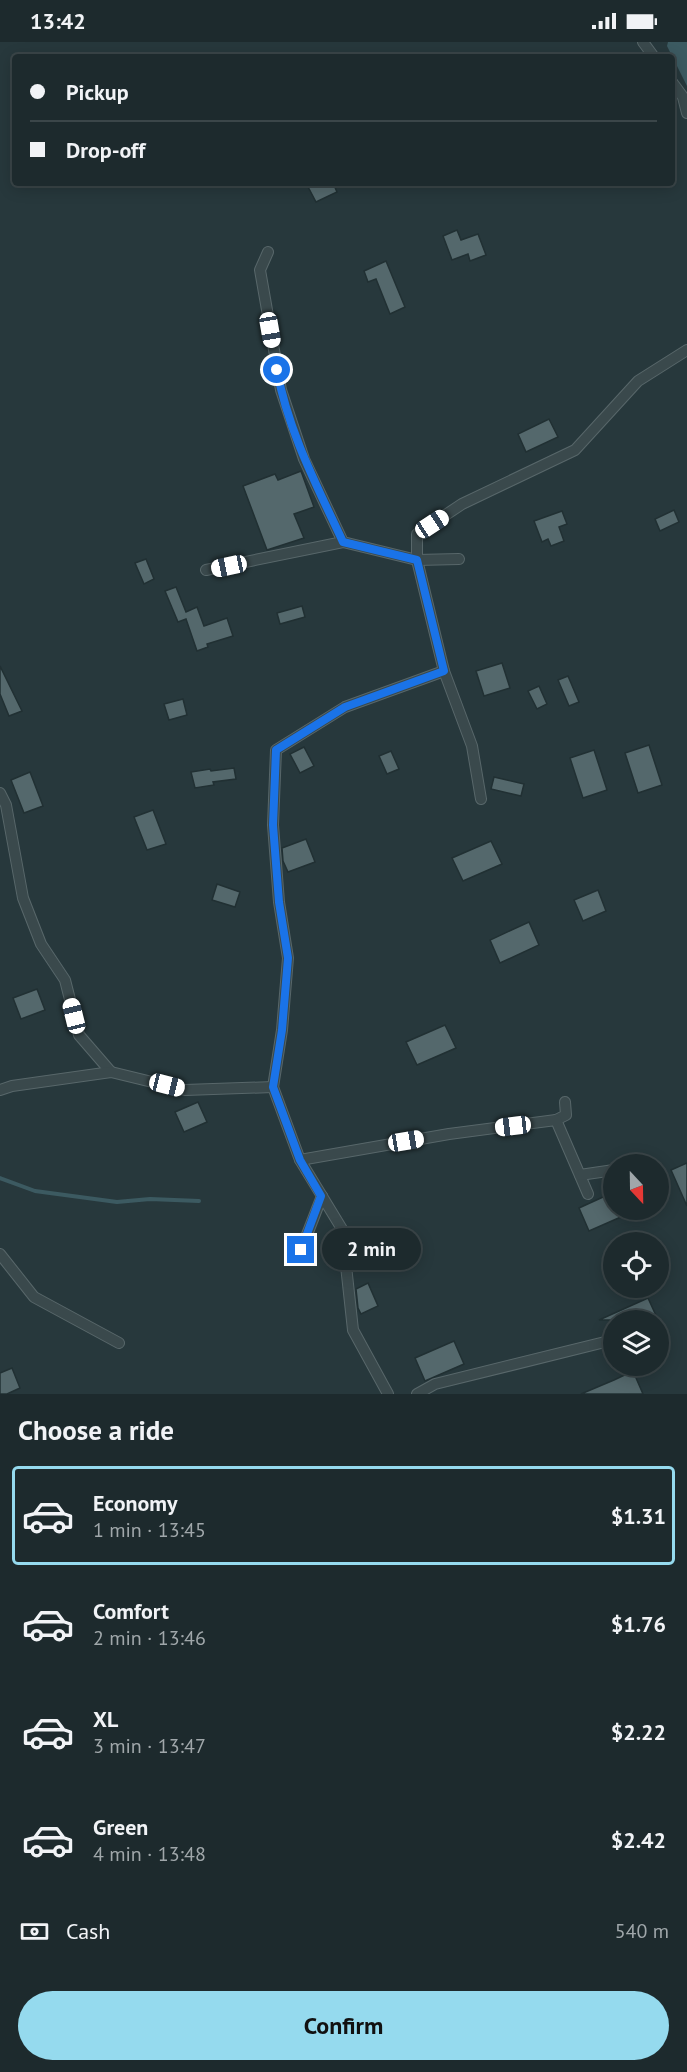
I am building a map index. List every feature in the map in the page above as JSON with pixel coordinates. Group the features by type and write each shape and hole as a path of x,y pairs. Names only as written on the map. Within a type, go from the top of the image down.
{"street":[{"path":"675,86 683,97 687,113"},
{"path":"268,252 260,270 281,390 304,459 343,542"},
{"path":"481,799 472,746 444,671 417,560 417,534 462,504 575,450 638,381 687,350"},
{"path":"206,570 343,542 417,560 459,559"},
{"path":"388,1394 353,1330 342,1229 300,1160 273,1087 282,1030 288,958 279,902 273,825 276,750 345,707 444,671"},
{"path":"0,793 6,805 23,898 41,944 65,980 79,1035 111,1072"},
{"path":"0,1090 12,1086 111,1072 185,1090 273,1087"},
{"path":"300,1160 449,1134 556,1120 567,1115 564,1102"},
{"path":"556,1120 588,1194"},
{"path":"579,1175 603,1172"},
{"path":"301,1250 321,1196"},
{"path":"0,1254 34,1297 119,1343"},
{"path":"417,1394 435,1384 603,1342"}],"water":[{"path":"668,42 687,42 687,86 675,62 675,54 671,54 667,46"}],"building":[{"path":"308,186 334,186 337,192 316,202"},
{"path":"457,230 461,240 478,234 486,255 470,261 468,254 452,260 443,236"},
{"path":"386,261 405,307 390,314 376,279 368,282 364,271"},
{"path":"549,419 558,437 526,452 518,434"},
{"path":"301,471 314,507 294,514 304,538 267,550 243,486 275,474 278,480"},
{"path":"674,510 679,522 660,531 655,519"},
{"path":"562,511 567,524 559,527 564,541 551,546 548,539 542,542 534,521"},
{"path":"146,559 154,579 144,584 135,563"},
{"path":"176,587 186,612 197,607 204,626 227,618 233,636 207,644 208,647 197,651 186,619 178,622 165,591"},
{"path":"302,606 305,617 280,624 277,613"},
{"path":"502,663 510,688 484,696 476,671"},
{"path":"0,666 22,711 9,716 0,694"},
{"path":"568,676 579,702 569,706 558,680"},
{"path":"539,686 547,704 537,709 528,691"},
{"path":"183,699 187,715 169,720 164,704"},
{"path":"649,745 662,785 638,793 625,753"},
{"path":"304,747 314,766 300,773 290,754"},
{"path":"594,750 607,790 583,798 570,758"},
{"path":"391,751 399,769 387,774 379,756"},
{"path":"234,768 236,779 213,782 214,785 195,788 191,772"},
{"path":"30,772 43,806 24,813 11,780"},
{"path":"494,777 524,784 521,796 491,789"},
{"path":"153,810 166,844 147,850 134,817"},
{"path":"306,839 315,862 288,872 283,861 282,848"},
{"path":"491,841 502,864 463,881 452,858"},
{"path":"217,884 240,892 235,907 212,900"},
{"path":"598,890 606,911 583,921 574,900"},
{"path":"529,922 539,945 500,963 490,940"},
{"path":"37,989 45,1010 21,1019 13,998"},
{"path":"445,1025 456,1048 417,1065 406,1042"},
{"path":"198,1102 207,1122 184,1132 175,1112"},
{"path":"687,1163 687,1206 671,1170"},
{"path":"603,1197 603,1220 614,1220 589,1231 579,1208"},
{"path":"368,1283 378,1306 361,1314 356,1289"},
{"path":"648,1298 653,1310 621,1310"},
{"path":"454,1341 464,1364 425,1381 415,1358"},
{"path":"12,1368 20,1388 7,1394 0,1394 0,1373"},
{"path":"622,1376 635,1376 643,1394 581,1394"}],"waterway":[{"path":"0,1178 35,1191 117,1202 150,1199 199,1201"}],"route":[{"path":"277,370 281,390 304,459 343,542 417,560 444,671 345,707 276,750 273,825 279,902 288,958 282,1030 273,1087 300,1160 321,1196 301,1250"}]}
